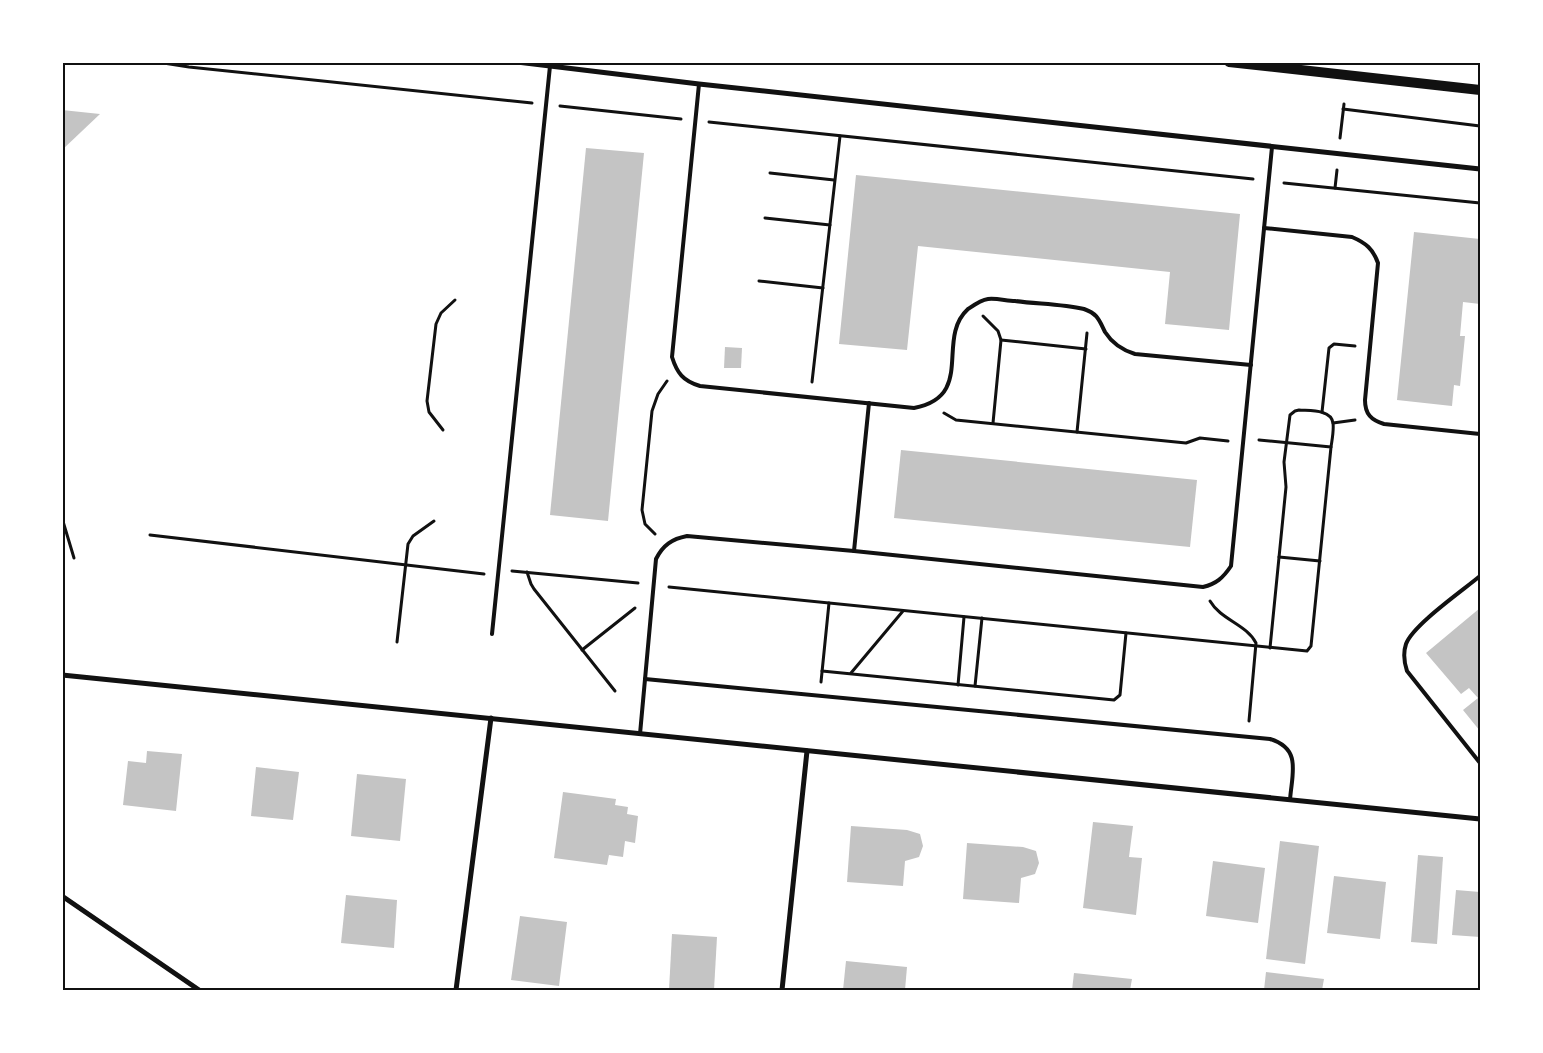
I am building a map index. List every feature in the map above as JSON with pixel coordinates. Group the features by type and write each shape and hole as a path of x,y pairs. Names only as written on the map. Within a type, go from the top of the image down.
{"main road":[{"path":"1229,62 1480,90"}],"street":[{"path":"517,62 699,84 1480,169"},
{"path":"62,675 1480,819"},
{"path":"456,990 491,718"},
{"path":"782,990 806,751"},
{"path":"62,896 199,990"}],"lane":[{"path":"492,634 550,66"},
{"path":"699,84 672,357 676,370 691,383 700,386 914,408 929,403 942,394 950,380 956,328 961,318 972,306 989,299 1078,308 1089,311 1102,323 1110,339 1118,346 1134,354 1251,365"},
{"path":"640,734 656,559 660,551 675,538 686,536 1203,587 1218,582 1225,576 1231,566 1272,147"},
{"path":"1264,228 1352,237 1363,242 1376,256 1378,263 1365,400 1366,411 1370,418 1384,424 1480,434"},
{"path":"854,552 869,403"},
{"path":"1480,576 1416,628 1406,643 1404,661 1407,671 1480,763"},
{"path":"645,678 1270,738 1286,747 1293,760 1290,800"}],"path":[{"path":"157,62 188,67 1480,203"},
{"path":"1340,143 1344,104"},
{"path":"1343,110 1480,126"},
{"path":"811,398 840,136"},
{"path":"1335,188 1337,170"},
{"path":"770,173 834,180"},
{"path":"765,218 830,225"},
{"path":"759,281 823,288"},
{"path":"443,430 429,412 427,401 436,324 441,313 455,300"},
{"path":"972,306 1000,333 1001,340 993,423"},
{"path":"1077,432 1089,311"},
{"path":"1001,340 1086,349"},
{"path":"1322,412 1329,348 1334,344 1370,348"},
{"path":"667,544 645,524 642,510 652,412 658,394 676,370"},
{"path":"1270,648 1286,487 1284,462 1290,415 1295,410 1322,412 1329,416 1333,424 1331,447"},
{"path":"62,518 74,558"},
{"path":"397,642 409,542 416,533 434,521"},
{"path":"150,535 474,574 498,573"},
{"path":"1279,558 1320,562"},
{"path":"527,572 531,584 615,691"},
{"path":"1203,587 1215,608 1250,634 1257,646 1248,736"},
{"path":"582,650 653,594"},
{"path":"819,695 829,603"},
{"path":"851,674 903,610"},
{"path":"958,684 964,617"},
{"path":"975,686 982,618"},
{"path":"822,671 1114,700 1120,695 1126,633"}],"building":[{"path":"62,110 100,114 62,150"},
{"path":"586,148 644,153 608,521 550,515"},
{"path":"856,175 1240,214 1229,330 1165,324 1170,272 918,246 907,350 839,344"},
{"path":"1414,232 1480,239 1480,304 1463,302 1460,336 1465,336 1460,386 1454,385 1452,406 1397,400"},
{"path":"725,347 742,348 741,368 724,368"},
{"path":"901,450 1197,480 1190,547 894,518"},
{"path":"1480,608 1480,731 1463,710 1478,698 1469,688 1461,694 1426,653"},
{"path":"147,751 182,754 176,811 123,805 128,761 146,763"},
{"path":"256,767 299,772 293,820 251,816"},
{"path":"357,774 406,779 400,841 351,836"},
{"path":"563,792 616,799 615,805 628,807 627,814 638,816 635,843 625,841 623,857 609,855 607,865 554,858"},
{"path":"1093,822 1133,826 1129,857 1142,858 1136,915 1083,908"},
{"path":"851,826 907,830 920,834 923,846 919,857 905,861 903,886 847,882"},
{"path":"1280,841 1319,846 1305,964 1266,959"},
{"path":"967,843 1023,847 1036,851 1039,863 1035,874 1021,878 1019,903 963,899"},
{"path":"1418,855 1443,857 1437,944 1411,942"},
{"path":"1213,861 1265,868 1258,923 1206,916"},
{"path":"1334,876 1386,882 1380,939 1327,933"},
{"path":"1456,890 1480,892 1480,937 1452,935"},
{"path":"346,895 397,900 394,948 341,943"},
{"path":"520,916 567,922 559,986 511,980"},
{"path":"672,934 717,937 714,990 669,990"},
{"path":"846,961 907,967 905,990 843,990"},
{"path":"1266,972 1324,979 1322,990 1264,990"},
{"path":"1074,973 1132,979 1130,990 1072,990"}]}
